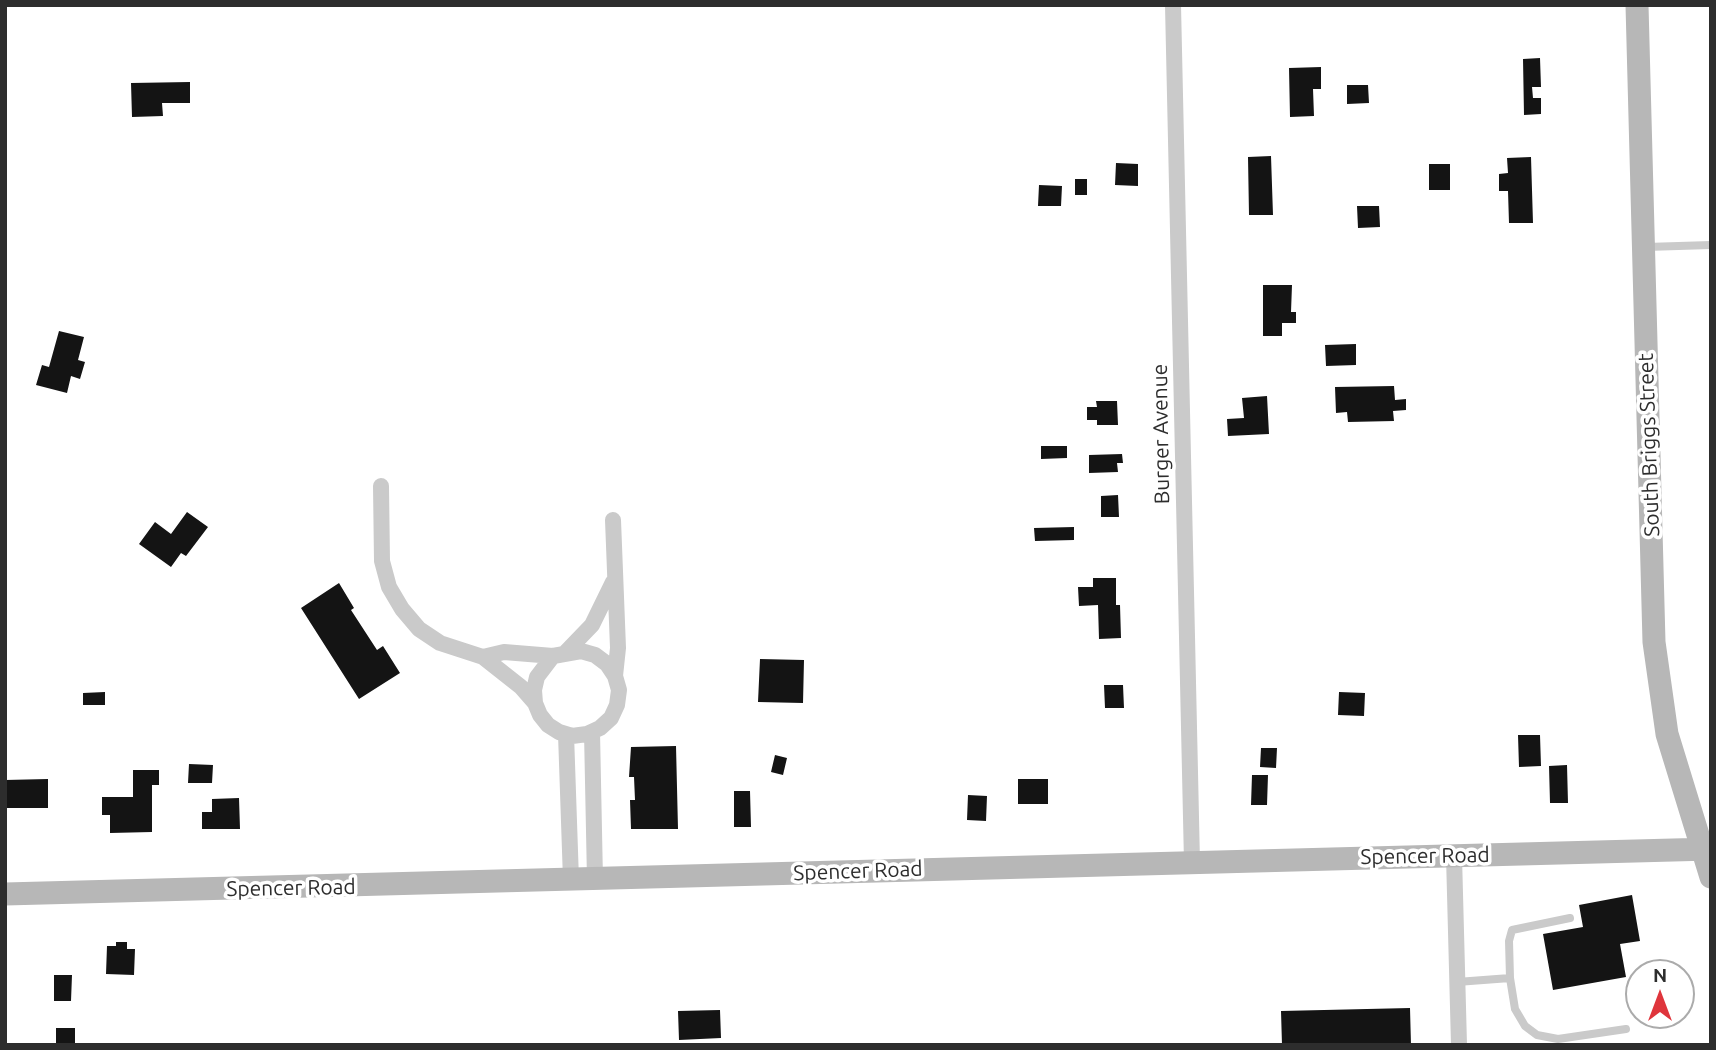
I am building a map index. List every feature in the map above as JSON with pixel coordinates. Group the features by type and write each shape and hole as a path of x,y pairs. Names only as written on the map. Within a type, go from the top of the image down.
{"street":[{"name":"Burger Avenue","path":"1173,5 1192,862"},
{"name":"South Briggs Street","path":"1637,5 1654,642 1667,734 1706,849 1711,877"},
{"path":"380,486 382,561 389,587 402,609 419,629 440,643 483,657 521,687 535,703"},
{"path":"613,520 618,648 615,676"},
{"path":"483,657 504,652 559,654 581,651 595,655 607,664 615,676 619,690 617,705 611,718 600,729 572,736 548,725 535,703 534,690 537,677 559,654 592,625 614,580"},
{"path":"592,732 595,880"},
{"path":"566,734 571,880"},
{"name":"Spencer Road","path":"5,894 1706,849"},
{"path":"1454,856 1459,1045"}],"lane":[{"path":"1643,247 1711,245"},
{"path":"1570,918 1512,930 1509,941 1510,978 1515,1009 1525,1026 1536,1035 1558,1039 1626,1029"},
{"path":"1457,982 1510,978"}],"building":[{"path":"1540,58 1541,87 1532,87 1533,98 1541,98 1541,114 1524,115 1523,59"},
{"path":"1321,67 1321,89 1313,89 1314,116 1290,117 1289,68"},
{"path":"190,82 190,103 162,103 163,116 132,117 131,83"},
{"path":"1347,85 1368,85 1369,103 1347,104"},
{"path":"1271,156 1273,215 1249,215 1248,157"},
{"path":"1531,157 1533,223 1509,223 1508,191 1499,191 1499,174 1508,173 1507,158"},
{"path":"1116,163 1138,164 1138,186 1115,185"},
{"path":"1429,164 1450,164 1450,190 1429,190"},
{"path":"1075,179 1087,179 1087,195 1075,195"},
{"path":"1039,185 1062,186 1061,206 1038,206"},
{"path":"1357,206 1379,206 1380,227 1358,228"},
{"path":"1263,285 1292,285 1291,312 1296,312 1296,323 1282,323 1282,336 1263,336"},
{"path":"59,331 84,337 78,360 85,362 80,379 71,376 67,393 36,385 42,365 49,367"},
{"path":"1356,344 1356,365 1326,366 1325,345"},
{"path":"1394,386 1395,400 1406,399 1406,410 1393,411 1394,421 1348,422 1347,412 1336,413 1335,387"},
{"path":"1267,396 1269,434 1228,436 1227,419 1244,418 1242,398"},
{"path":"1096,401 1117,401 1118,425 1097,425 1097,420 1087,420 1087,407 1097,407"},
{"path":"1041,446 1067,446 1067,458 1041,459"},
{"path":"1122,454 1123,463 1117,463 1118,472 1089,473 1089,455"},
{"path":"1118,495 1119,517 1101,517 1101,496"},
{"path":"187,512 208,527 186,556 181,553 171,567 139,544 155,522 171,534"},
{"path":"1074,527 1074,540 1035,541 1034,528"},
{"path":"1093,578 1116,578 1116,605 1120,605 1121,638 1099,639 1098,605 1079,606 1078,587 1093,587"},
{"path":"339,583 354,608 351,610 377,650 383,646 400,673 359,699 301,608"},
{"path":"760,659 804,660 803,703 758,702"},
{"path":"1104,685 1123,685 1124,708 1105,708"},
{"path":"105,692 105,705 83,705 83,693"},
{"path":"1339,692 1365,693 1364,716 1338,715"},
{"path":"1518,735 1540,735 1541,766 1519,767"},
{"path":"676,746 678,829 631,829 630,800 635,800 634,777 629,777 631,747"},
{"path":"1261,748 1277,748 1276,768 1260,767"},
{"path":"775,755 787,758 783,775 771,772"},
{"path":"189,764 213,765 212,783 188,783"},
{"path":"1567,765 1568,803 1550,803 1549,766"},
{"path":"133,770 159,770 159,785 152,785 152,832 110,833 110,815 102,815 102,797 133,797"},
{"path":"1252,775 1268,775 1267,805 1251,805"},
{"path":"48,779 48,808 5,808 5,780"},
{"path":"1018,779 1048,779 1048,804 1018,804"},
{"path":"734,791 750,791 751,827 734,827"},
{"path":"968,795 987,796 986,821 967,820"},
{"path":"239,798 240,829 202,829 202,812 212,812 212,799"},
{"path":"1632,895 1640,941 1620,944 1625,977 1553,990 1543,934 1583,927 1579,905"},
{"path":"116,942 127,942 127,949 135,949 134,975 106,974 107,946 116,946"},
{"path":"54,975 72,975 71,1001 54,1001"},
{"path":"1410,1008 1411,1045 1282,1045 1281,1011"},
{"path":"720,1010 721,1038 679,1040 678,1011"},
{"path":"56,1028 75,1028 75,1045 56,1045"}]}
